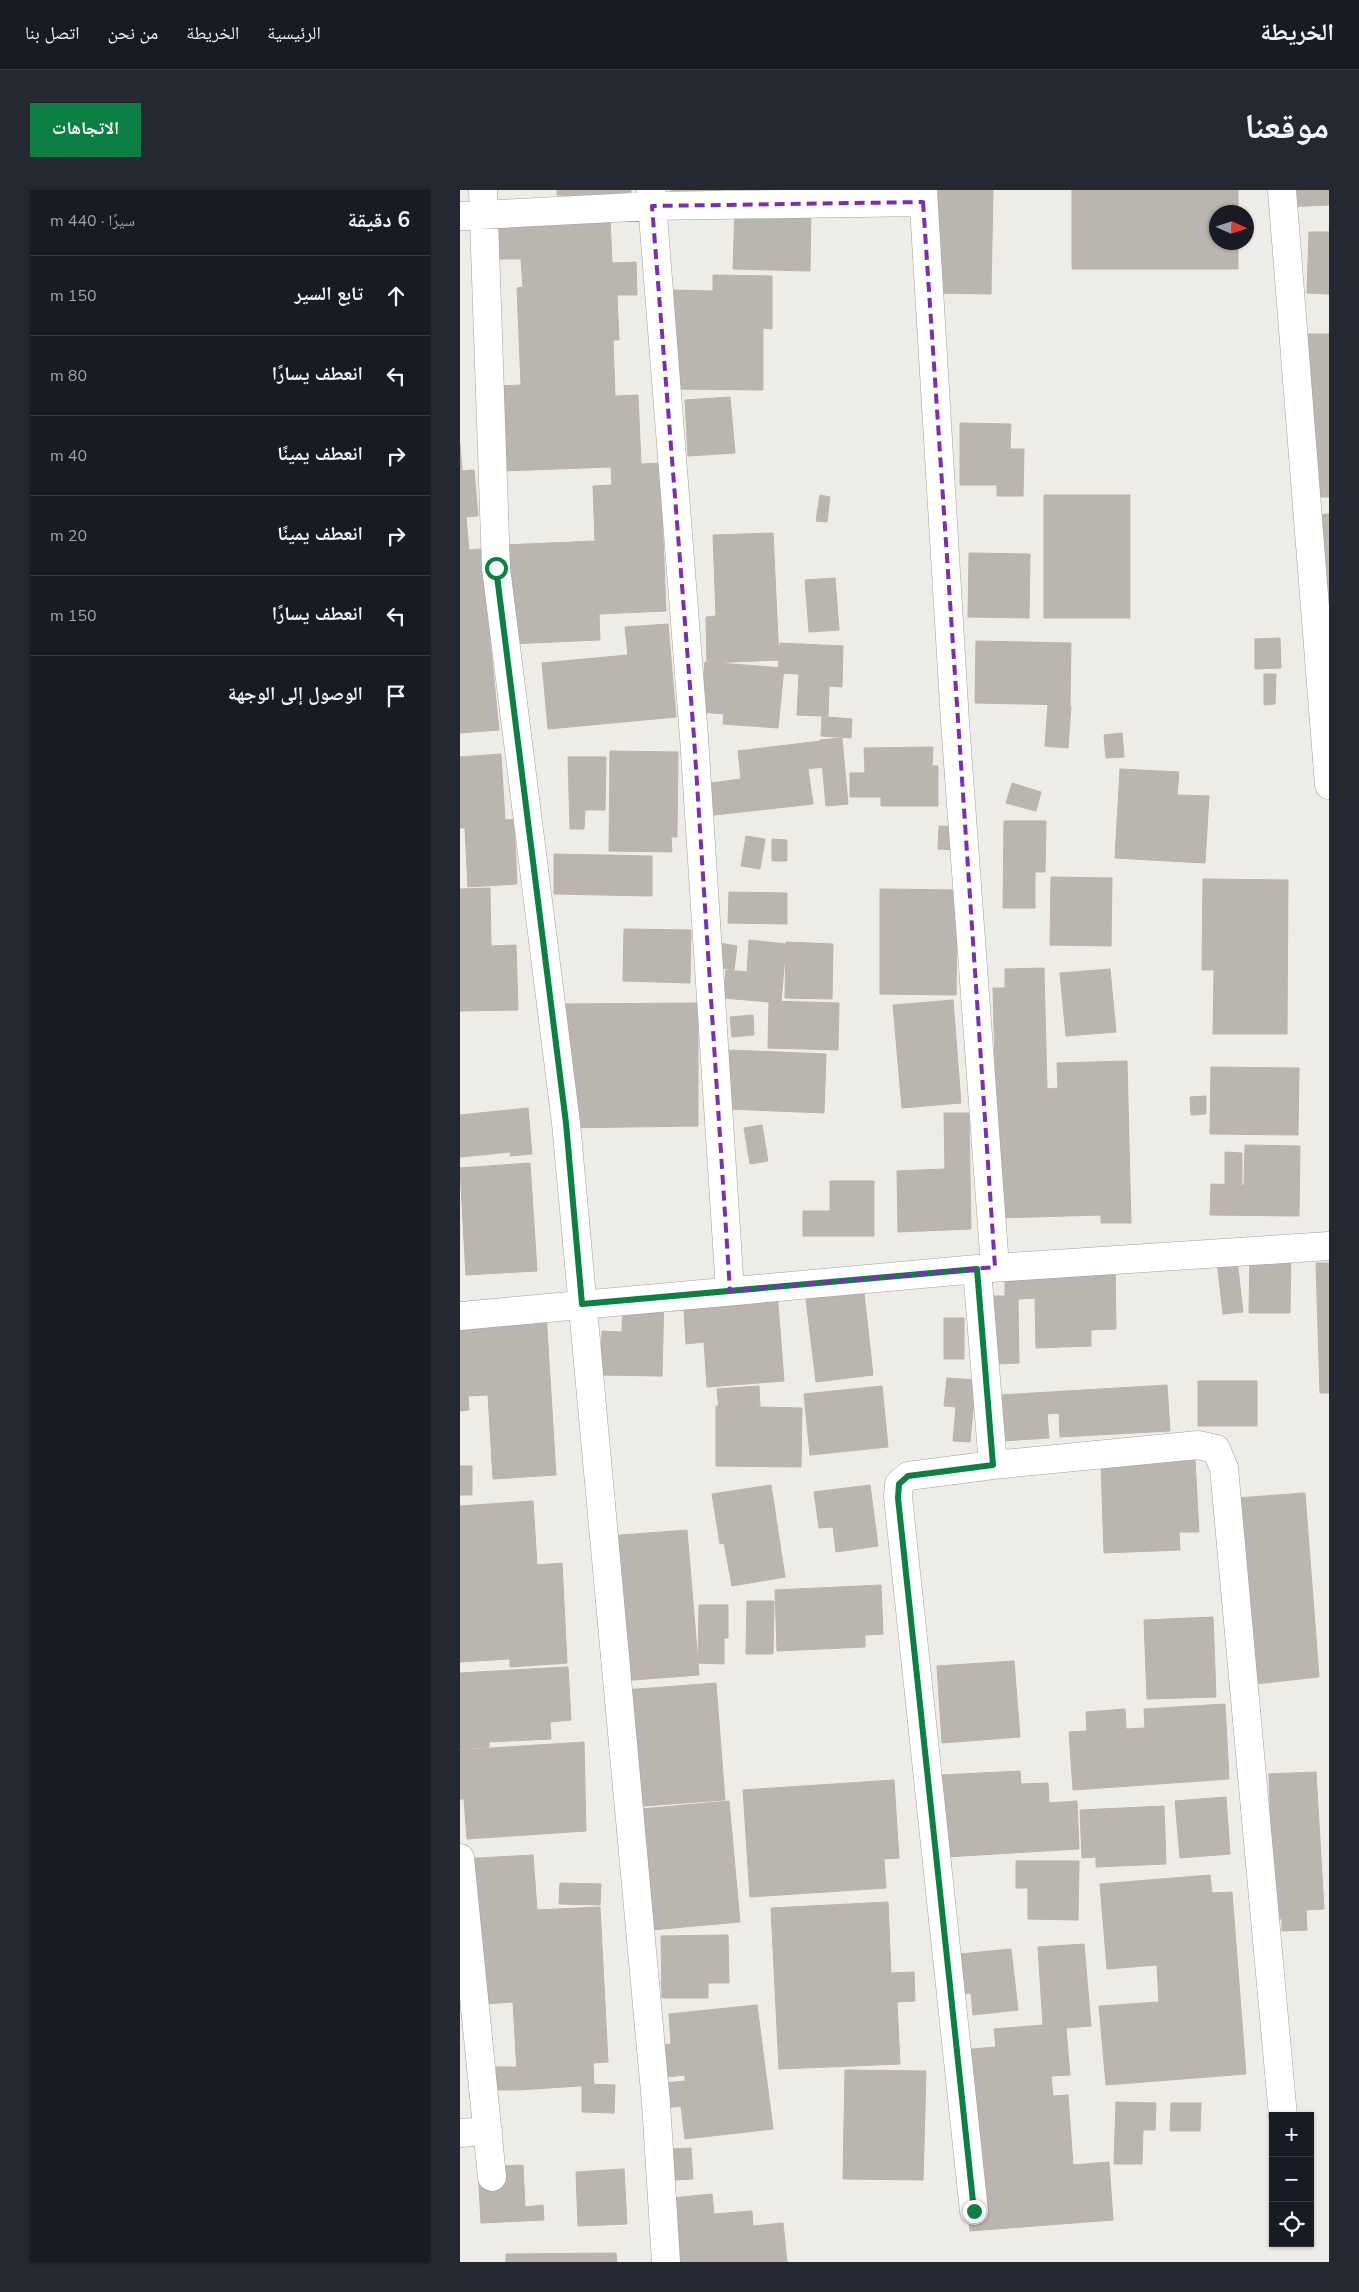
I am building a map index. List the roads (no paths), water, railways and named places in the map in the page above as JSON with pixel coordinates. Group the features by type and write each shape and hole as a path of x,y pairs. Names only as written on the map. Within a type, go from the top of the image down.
{"street":[{"path":"1282,190 1329,785"},
{"path":"666,2262 656,2103 566,1123 496,568 476,207 651,198 923,196 986,1268 993,1465"},
{"path":"651,198 694,737 730,1291"},
{"path":"460,1316 986,1268 1329,1246"},
{"path":"974,2211 898,1498 899,1484 908,1476 993,1465 1198,1445 1216,1449 1224,1468 1283,2112"},
{"path":"460,1858 492,2177"},
{"path":"460,2133 488,2131"}]}
